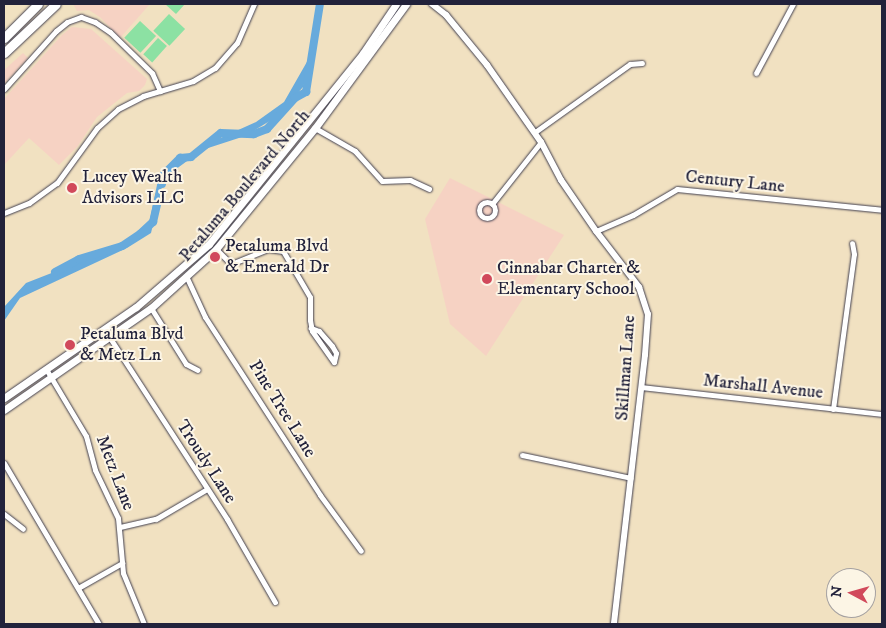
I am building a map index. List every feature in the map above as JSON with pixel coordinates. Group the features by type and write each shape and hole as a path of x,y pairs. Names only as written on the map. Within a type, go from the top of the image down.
{"highway":[{"path":"4,38 38,4"},
{"path":"4,53 56,4"}],"main road":[{"name":"Petaluma Boulevard North","path":"4,398 136,307 209,244 363,53 396,4"},
{"name":"Petaluma Boulevard North","path":"4,410 152,308 187,278 216,249 315,128 406,4"}],"street":[{"path":"4,213 37,199 57,182 92,134 111,115 134,100 200,78 223,61 244,32 254,4"},
{"name":"Skillman Lane","path":"432,4 446,15 488,65 535,132 561,180 596,231 639,287 648,314 632,478 614,624"},
{"path":"756,73 793,4"},
{"path":"4,89 56,31 68,22 81,18 94,22 110,32 154,76 160,91"},
{"path":"535,132 630,64 642,63"},
{"path":"315,128 348,146 382,181 410,180 429,189"},
{"path":"492,204 541,142"},
{"name":"Century Lane","path":"596,231 633,215 677,189 882,210"},
{"path":"833,409 854,254 852,243"},
{"path":"216,249 231,264 268,249 283,251 310,297 312,328 326,354 334,362 336,353 332,346 320,331 312,328"},
{"name":"Pine Tree Lane","path":"187,278 205,317 320,495 361,551"},
{"path":"152,308 186,364 198,370"},
{"name":"Troudy Lane","path":"110,338 207,489 275,602"},
{"name":"Metz Lane","path":"46,369 49,378 86,436 94,470 118,518 122,563 128,588 144,624"},
{"name":"Marshall Avenue","path":"641,387 882,414"},
{"path":"522,455 632,478"},
{"path":"4,463 99,624"},
{"path":"120,527 156,519 207,489"},
{"path":"4,514 23,529"},
{"path":"78,588 122,563"}],"shaded area":[{"path":"73,4 150,4 120,38 101,18 89,10 77,11"},
{"path":"72,27 91,29 147,79 145,85 139,91 127,93 97,117 77,147 59,165 29,138 4,165 4,99 62,35"},
{"path":"23,53 28,58 4,84 4,70"},
{"name":"Cinnabar Charter & Elementary School","path":"450,178 564,235 486,356 450,324 425,219"}],"green space":[{"path":"165,4 185,4 176,14"},
{"path":"169,14 185,29 169,46 153,31"},
{"path":"140,21 156,36 140,53 124,38"},
{"path":"158,38 167,46 152,62 143,54"}],"water":[{"path":"317,4 314,52 303,87 278,116 245,136 202,150 164,178 151,233 127,248 20,298 4,321 4,307 26,283 131,242 148,229 158,180 196,149 256,122 284,102 308,60"}],"waterway":[{"path":"162,184 164,174 180,158 191,157 221,133 254,134 267,129 295,98 306,92 320,4"},
{"path":"55,272 79,259 122,246 140,234 153,222 159,196"}],"place":[{"name":"Lucey Wealth Advisors LLC","path":"72,188"},
{"name":"Petaluma Blvd & Emerald Dr","path":"215,257"},
{"name":"Cinnabar Charter & Elementary School","path":"487,279"},
{"name":"Petaluma Blvd & Metz Ln","path":"70,345"}]}
